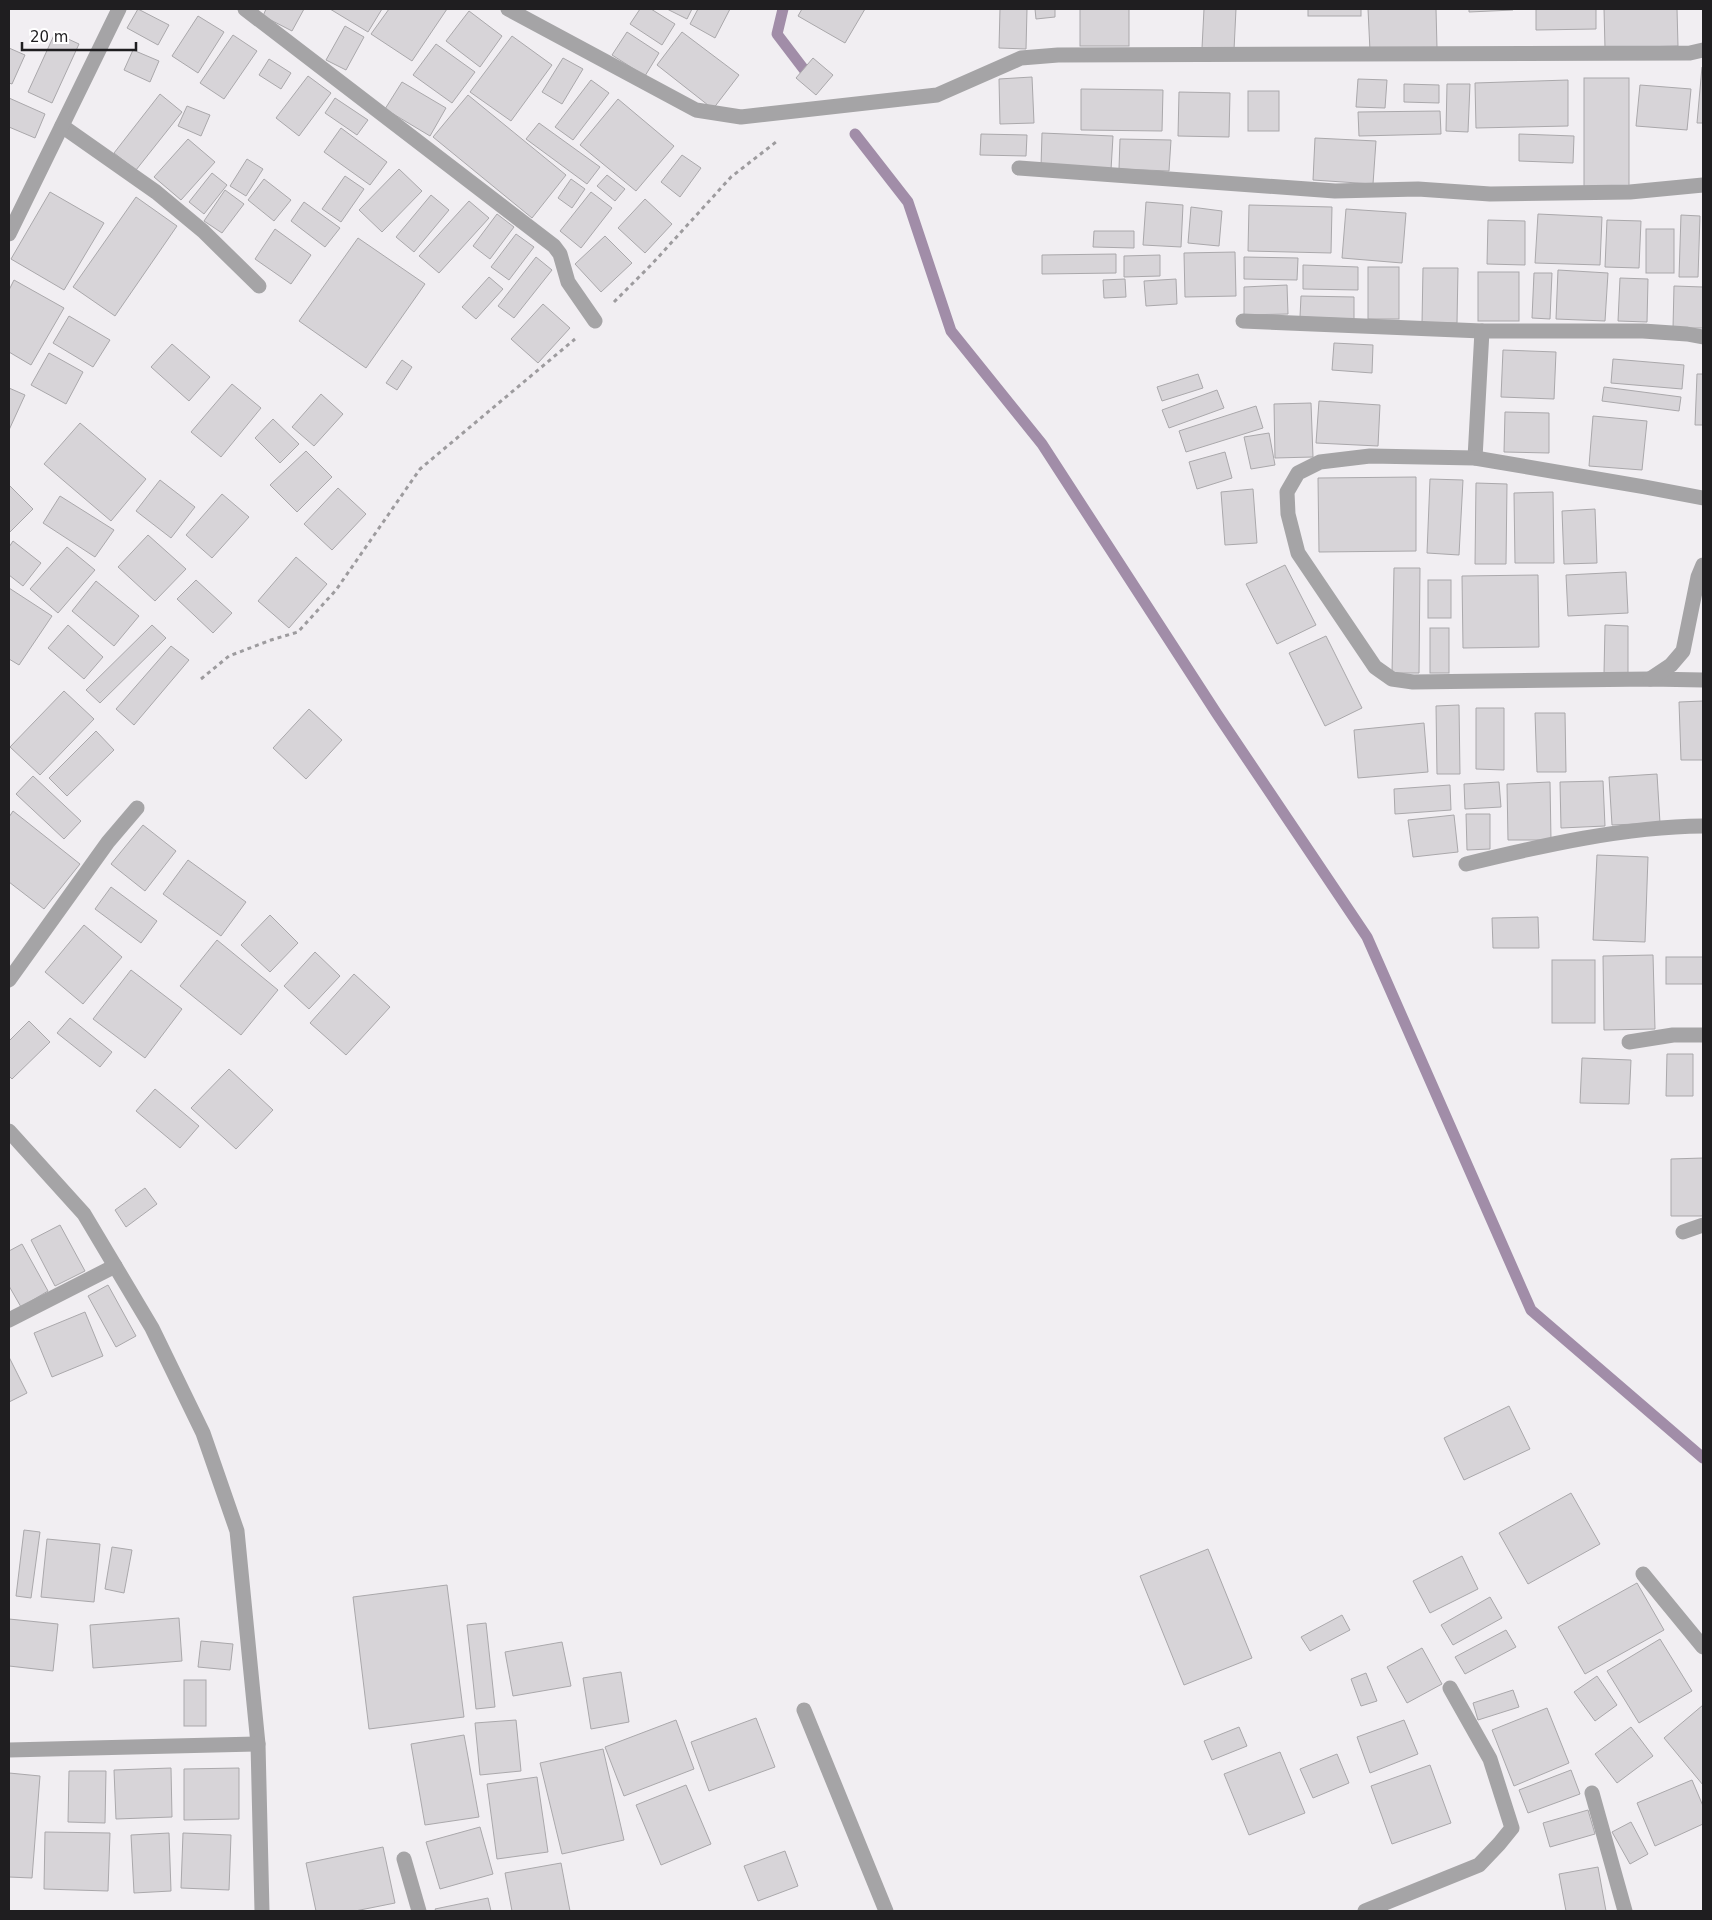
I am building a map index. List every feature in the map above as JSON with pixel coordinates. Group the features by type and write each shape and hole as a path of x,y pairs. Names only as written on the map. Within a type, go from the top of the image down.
{"street":[{"path":"9,234 119,9"},
{"path":"245,9 554,246 560,254 568,282 595,321"},
{"path":"508,9 696,110 741,118 937,95 1021,58 1058,55 1690,53 1703,50"},
{"path":"62,126 156,192 203,231 259,286"},
{"path":"1019,168 1335,191 1418,189 1490,194 1630,192 1703,185"},
{"path":"1243,321 1482,331 1643,331 1703,337"},
{"path":"1475,458 1482,331"},
{"path":"1703,498 1475,458 1370,456 1320,462 1298,473 1288,492 1288,514 1298,553 1375,667 1392,679 1413,682 1703,680"},
{"path":"1650,679 1671,665 1683,651 1698,577 1703,565"},
{"path":"9,980 108,842 137,808"},
{"path":"1466,864 1551,843 1668,826 1703,826"},
{"path":"1629,1042 1673,1035 1703,1035"},
{"path":"9,1131 84,1214 152,1328 203,1433 237,1531 258,1744 262,1911"},
{"path":"1683,1232 1703,1225"},
{"path":"9,1320 116,1266"},
{"path":"1643,1574 1703,1647"},
{"path":"1365,1911 1479,1865 1512,1828 1507,1807 1490,1759 1450,1688"},
{"path":"804,1710 886,1911"},
{"path":"9,1750 258,1744"},
{"path":"1592,1793 1624,1911"},
{"path":"404,1859 419,1911"}],"path":[{"path":"201,679 229,656 298,632 336,590 420,469 579,336 652,264 730,177 781,137"}],"building":[{"path":"138,9 169,25 158,45 127,28"},
{"path":"266,9 304,9 292,31 263,16"},
{"path":"330,9 382,9 368,32"},
{"path":"389,9 447,9 412,61 371,34"},
{"path":"640,9 651,9 675,24 662,45 630,24"},
{"path":"667,9 692,9 687,19"},
{"path":"698,9 730,9 715,38 690,24"},
{"path":"802,9 865,9 845,43 798,16"},
{"path":"1000,9 1027,9 1026,49 999,48"},
{"path":"1035,9 1055,9 1055,17 1036,19"},
{"path":"1080,9 1129,9 1129,46 1080,46"},
{"path":"1204,9 1236,9 1234,50 1202,48"},
{"path":"1308,9 1361,9 1361,16 1308,16"},
{"path":"1368,9 1436,9 1437,48 1370,51"},
{"path":"1469,9 1512,9 1513,10 1469,12"},
{"path":"1536,9 1596,9 1596,29 1536,30"},
{"path":"1604,9 1677,9 1678,46 1605,48"},
{"path":"469,11 502,36 480,67 446,41"},
{"path":"198,16 224,32 198,73 172,56"},
{"path":"345,26 364,37 346,70 326,60"},
{"path":"627,32 659,53 645,76 612,55"},
{"path":"682,32 739,75 713,109 657,65"},
{"path":"55,33 79,44 52,103 28,92"},
{"path":"233,35 257,51 224,99 200,83"},
{"path":"512,36 552,65 511,121 470,92"},
{"path":"436,44 475,72 452,103 413,75"},
{"path":"9,48 25,55 12,84 9,83"},
{"path":"133,50 159,61 150,82 124,70"},
{"path":"563,58 583,69 562,104 542,92"},
{"path":"813,58 833,75 816,95 796,78"},
{"path":"269,59 291,73 281,89 259,75"},
{"path":"1702,67 1703,123 1697,123"},
{"path":"308,76 331,93 299,136 276,118"},
{"path":"1032,77 1034,123 1000,124 999,79"},
{"path":"1584,78 1629,78 1629,187 1584,187"},
{"path":"1358,79 1387,80 1385,108 1356,107"},
{"path":"591,80 609,93 573,140 555,127"},
{"path":"1568,80 1568,126 1476,128 1475,83"},
{"path":"402,82 446,108 430,136 385,109"},
{"path":"1404,84 1439,85 1439,103 1404,102"},
{"path":"1447,84 1470,84 1468,132 1446,131"},
{"path":"1640,85 1691,89 1687,130 1636,126"},
{"path":"1081,89 1163,90 1162,131 1081,130"},
{"path":"1248,91 1279,91 1279,131 1248,131"},
{"path":"1179,92 1230,93 1229,137 1178,136"},
{"path":"160,94 182,112 136,170 114,153"},
{"path":"468,95 566,175 532,218 433,137"},
{"path":"9,98 45,114 35,138 9,127"},
{"path":"335,98 368,120 357,135 325,113"},
{"path":"618,99 674,146 636,191 580,145"},
{"path":"187,106 210,115 201,136 178,126"},
{"path":"1440,111 1441,134 1359,136 1358,112"},
{"path":"539,123 600,167 587,184 526,139"},
{"path":"341,128 387,162 370,185 324,152"},
{"path":"1042,133 1113,136 1111,170 1041,167"},
{"path":"981,134 1027,135 1026,156 980,155"},
{"path":"1519,134 1574,136 1573,163 1519,161"},
{"path":"1315,138 1376,141 1373,184 1313,180"},
{"path":"188,139 215,162 181,200 154,177"},
{"path":"1120,139 1171,140 1169,171 1119,169"},
{"path":"682,155 701,168 680,197 661,182"},
{"path":"247,159 263,169 246,196 230,186"},
{"path":"399,169 422,191 382,232 359,210"},
{"path":"212,173 227,185 204,214 189,202"},
{"path":"607,175 625,189 615,201 597,186"},
{"path":"345,176 364,189 341,222 322,209"},
{"path":"264,179 291,200 274,221 248,200"},
{"path":"571,179 585,189 572,208 558,198"},
{"path":"225,190 244,204 222,233 204,221"},
{"path":"50,192 104,223 64,290 11,259"},
{"path":"591,192 612,208 581,248 560,231"},
{"path":"431,195 449,210 414,252 396,237"},
{"path":"136,197 177,226 115,316 73,287"},
{"path":"645,199 672,224 645,253 618,228"},
{"path":"469,201 489,218 439,273 419,256"},
{"path":"304,202 340,228 325,247 291,221"},
{"path":"1146,202 1183,205 1181,247 1143,245"},
{"path":"1249,205 1332,207 1331,253 1248,251"},
{"path":"1191,207 1222,211 1219,246 1188,243"},
{"path":"1346,209 1406,213 1402,263 1342,258"},
{"path":"497,214 514,227 490,259 473,246"},
{"path":"1538,214 1602,217 1600,265 1535,263"},
{"path":"1681,215 1700,216 1698,277 1679,277"},
{"path":"1488,220 1525,221 1525,265 1487,264"},
{"path":"1607,220 1641,221 1639,268 1605,267"},
{"path":"275,229 311,255 291,284 255,259"},
{"path":"1646,229 1674,229 1674,273 1646,273"},
{"path":"1094,231 1134,231 1134,248 1093,247"},
{"path":"516,234 534,247 509,280 491,267"},
{"path":"605,236 632,263 601,292 575,264"},
{"path":"358,238 425,284 366,368 299,321"},
{"path":"1235,252 1236,296 1185,297 1184,253"},
{"path":"1116,254 1116,273 1042,274 1042,255"},
{"path":"1160,255 1160,276 1124,277 1124,256"},
{"path":"536,257 552,270 514,318 498,306"},
{"path":"1244,257 1298,258 1297,280 1244,279"},
{"path":"1303,265 1358,267 1358,290 1303,289"},
{"path":"1368,267 1399,267 1399,319 1368,319"},
{"path":"1423,268 1458,268 1457,323 1422,323"},
{"path":"1558,270 1608,273 1605,321 1556,319"},
{"path":"1478,272 1519,272 1519,321 1478,321"},
{"path":"1534,273 1552,273 1550,319 1532,318"},
{"path":"489,277 503,289 476,319 462,307"},
{"path":"1620,278 1648,279 1647,322 1618,321"},
{"path":"1125,279 1126,297 1104,298 1103,280"},
{"path":"1176,279 1177,304 1146,306 1144,281"},
{"path":"14,280 64,308 31,365 9,352 9,290"},
{"path":"1287,285 1288,314 1244,315 1244,287"},
{"path":"1674,286 1703,287 1703,328 1673,328"},
{"path":"1301,296 1354,297 1354,319 1300,317"},
{"path":"543,304 570,328 538,363 511,339"},
{"path":"69,316 110,340 93,367 53,343"},
{"path":"1334,343 1373,345 1372,373 1332,370"},
{"path":"172,344 210,377 189,401 151,367"},
{"path":"1503,350 1556,352 1554,399 1501,397"},
{"path":"49,353 83,372 66,404 31,385"},
{"path":"1613,359 1684,365 1682,389 1611,383"},
{"path":"402,360 412,367 397,390 386,383"},
{"path":"1198,374 1203,388 1162,401 1157,387"},
{"path":"1697,374 1703,374 1703,425 1695,425"},
{"path":"232,384 261,408 221,457 191,432"},
{"path":"1604,387 1681,397 1679,411 1602,401"},
{"path":"9,388 25,395 9,430"},
{"path":"1217,390 1224,408 1169,428 1162,410"},
{"path":"321,394 343,414 314,446 292,427"},
{"path":"1319,401 1380,405 1378,446 1316,443"},
{"path":"1311,403 1313,457 1275,458 1274,404"},
{"path":"1256,406 1263,428 1186,452 1179,431"},
{"path":"1505,412 1549,413 1549,453 1504,452"},
{"path":"1593,416 1647,421 1642,470 1589,466"},
{"path":"273,419 299,444 280,463 255,438"},
{"path":"80,423 146,479 111,521 44,464"},
{"path":"1269,433 1275,465 1251,469 1244,437"},
{"path":"306,451 332,477 297,512 270,485"},
{"path":"1225,452 1232,478 1197,489 1189,462"},
{"path":"1416,477 1416,551 1319,552 1318,478"},
{"path":"1430,479 1463,480 1459,555 1427,553"},
{"path":"160,480 195,507 171,538 136,511"},
{"path":"1476,483 1507,484 1506,564 1475,564"},
{"path":"9,485 33,509 9,533"},
{"path":"338,488 366,514 332,550 304,524"},
{"path":"1253,489 1257,543 1225,545 1221,492"},
{"path":"1553,492 1554,563 1515,563 1514,493"},
{"path":"222,494 249,517 212,558 186,535"},
{"path":"60,496 114,530 95,557 43,523"},
{"path":"1595,509 1597,563 1564,564 1562,511"},
{"path":"148,535 186,569 155,601 118,567"},
{"path":"13,541 41,563 23,586 9,575 9,547"},
{"path":"67,547 95,570 58,613 30,589"},
{"path":"296,557 327,584 289,628 258,601"},
{"path":"1285,565 1316,625 1277,644 1246,584"},
{"path":"1394,568 1420,568 1419,673 1392,673"},
{"path":"1626,572 1628,613 1568,616 1566,575"},
{"path":"1538,575 1539,647 1463,648 1462,576"},
{"path":"196,580 232,613 213,633 177,599"},
{"path":"1428,580 1451,580 1451,618 1428,618"},
{"path":"96,581 139,616 114,646 72,611"},
{"path":"9,588 52,616 19,665 9,659"},
{"path":"68,625 103,657 84,679 48,648"},
{"path":"152,625 166,638 100,703 86,690"},
{"path":"1605,625 1628,626 1628,674 1604,674"},
{"path":"1430,628 1449,628 1449,673 1430,673"},
{"path":"1326,636 1362,708 1325,726 1289,653"},
{"path":"171,646 189,660 134,725 116,709"},
{"path":"64,691 94,719 40,775 10,747"},
{"path":"1703,701 1703,760 1681,760 1679,702"},
{"path":"1459,705 1460,774 1437,774 1436,706"},
{"path":"1476,708 1504,708 1504,770 1476,769"},
{"path":"309,709 342,740 306,779 273,748"},
{"path":"1535,713 1565,713 1566,772 1537,772"},
{"path":"1424,723 1428,772 1358,778 1354,730"},
{"path":"96,731 114,750 67,796 49,778"},
{"path":"1657,774 1660,823 1612,825 1609,777"},
{"path":"33,776 81,821 64,839 16,794"},
{"path":"1603,781 1605,826 1561,828 1560,782"},
{"path":"1499,782 1501,807 1465,809 1464,784"},
{"path":"1550,782 1551,840 1508,840 1507,784"},
{"path":"1450,785 1451,810 1395,814 1394,789"},
{"path":"13,811 80,864 44,909 9,882 9,817"},
{"path":"1466,814 1490,814 1490,849 1467,850"},
{"path":"1454,815 1458,852 1413,857 1408,820"},
{"path":"143,825 176,851 145,891 111,864"},
{"path":"1597,855 1648,857 1645,942 1593,940"},
{"path":"188,860 246,902 221,936 163,894"},
{"path":"111,887 157,921 141,943 95,909"},
{"path":"270,915 298,943 270,972 241,945"},
{"path":"1538,917 1539,948 1493,948 1492,918"},
{"path":"84,925 122,957 83,1004 45,972"},
{"path":"217,940 278,990 241,1035 180,986"},
{"path":"315,952 340,976 309,1009 284,986"},
{"path":"1653,955 1655,1029 1604,1030 1603,956"},
{"path":"1666,957 1703,957 1703,984 1666,984"},
{"path":"1552,960 1595,960 1595,1023 1552,1023"},
{"path":"131,970 182,1009 145,1058 93,1019"},
{"path":"354,974 390,1007 346,1055 310,1023"},
{"path":"70,1018 112,1052 100,1067 57,1033"},
{"path":"29,1021 50,1042 12,1079 9,1076 9,1041"},
{"path":"1667,1054 1693,1054 1693,1096 1666,1096"},
{"path":"1582,1058 1631,1060 1629,1104 1580,1103"},
{"path":"229,1069 273,1110 236,1149 191,1108"},
{"path":"155,1089 199,1126 180,1148 136,1111"},
{"path":"1703,1158 1703,1216 1671,1216 1671,1159"},
{"path":"145,1188 157,1204 126,1227 115,1210"},
{"path":"60,1225 85,1271 55,1286 31,1240"},
{"path":"22,1244 48,1291 21,1307 9,1286 9,1251"},
{"path":"108,1285 136,1336 116,1347 88,1296"},
{"path":"85,1312 103,1356 52,1377 34,1333"},
{"path":"9,1357 27,1393 9,1402"},
{"path":"1509,1406 1530,1449 1464,1480 1444,1438"},
{"path":"1571,1493 1600,1544 1528,1584 1499,1533"},
{"path":"24,1530 40,1532 31,1598 16,1596"},
{"path":"47,1539 100,1544 94,1602 41,1597"},
{"path":"112,1547 132,1550 124,1593 105,1589"},
{"path":"1208,1549 1252,1658 1184,1685 1140,1576"},
{"path":"1462,1556 1478,1589 1430,1613 1413,1581"},
{"path":"1637,1583 1664,1630 1585,1674 1558,1627"},
{"path":"447,1585 464,1717 369,1729 353,1597"},
{"path":"1490,1597 1502,1618 1453,1645 1441,1625"},
{"path":"1342,1615 1350,1630 1310,1651 1301,1637"},
{"path":"179,1618 182,1661 93,1668 90,1625"},
{"path":"9,1619 58,1624 53,1671 9,1666"},
{"path":"486,1623 495,1707 476,1709 467,1625"},
{"path":"1506,1630 1516,1647 1465,1674 1455,1657"},
{"path":"1660,1639 1692,1691 1639,1723 1607,1671"},
{"path":"201,1641 233,1644 230,1670 198,1667"},
{"path":"562,1642 571,1686 513,1696 505,1652"},
{"path":"1422,1648 1442,1684 1407,1703 1387,1667"},
{"path":"621,1672 629,1722 591,1729 583,1678"},
{"path":"1366,1673 1377,1701 1361,1706 1351,1679"},
{"path":"1597,1676 1617,1705 1595,1721 1574,1692"},
{"path":"184,1680 206,1680 206,1726 184,1726"},
{"path":"1513,1690 1519,1707 1478,1720 1473,1703"},
{"path":"1703,1705 1703,1785 1664,1738"},
{"path":"1547,1708 1569,1763 1514,1786 1492,1730"},
{"path":"756,1718 775,1767 709,1791 691,1742"},
{"path":"516,1720 521,1771 480,1775 475,1723"},
{"path":"676,1720 694,1769 624,1796 605,1747"},
{"path":"1404,1720 1418,1754 1370,1773 1357,1737"},
{"path":"1239,1727 1247,1746 1212,1760 1204,1741"},
{"path":"1631,1727 1653,1756 1617,1783 1595,1754"},
{"path":"464,1735 479,1817 425,1825 411,1744"},
{"path":"603,1749 624,1840 562,1854 540,1763"},
{"path":"1280,1752 1305,1813 1249,1835 1224,1774"},
{"path":"1337,1754 1349,1783 1313,1798 1300,1769"},
{"path":"1430,1765 1451,1823 1392,1844 1371,1786"},
{"path":"171,1768 172,1817 116,1819 114,1770"},
{"path":"239,1768 239,1819 184,1820 184,1769"},
{"path":"1571,1770 1580,1794 1528,1813 1519,1790"},
{"path":"69,1771 106,1771 105,1823 68,1822"},
{"path":"9,1773 40,1776 32,1878 9,1877"},
{"path":"537,1777 548,1852 497,1859 487,1784"},
{"path":"1692,1780 1703,1806 1703,1824 1655,1846 1637,1803"},
{"path":"686,1785 711,1844 661,1865 636,1805"},
{"path":"1588,1810 1595,1834 1550,1847 1543,1823"},
{"path":"1631,1822 1648,1854 1630,1864 1612,1832"},
{"path":"480,1827 493,1874 440,1889 426,1842"},
{"path":"45,1832 110,1833 108,1891 44,1889"},
{"path":"169,1833 171,1891 134,1893 131,1835"},
{"path":"183,1833 231,1835 229,1890 181,1888"},
{"path":"383,1847 395,1903 355,1911 316,1911 306,1863"},
{"path":"785,1851 798,1886 758,1901 744,1866"},
{"path":"561,1863 570,1911 512,1911 505,1873"},
{"path":"1598,1867 1606,1911 1566,1911 1559,1874"},
{"path":"488,1898 491,1911 436,1911 435,1909"}],"waterway":[{"path":"783,9 777,34 812,80"},
{"path":"855,134 908,202 951,331 1042,444 1217,714 1367,937 1531,1310 1703,1458"}]}
